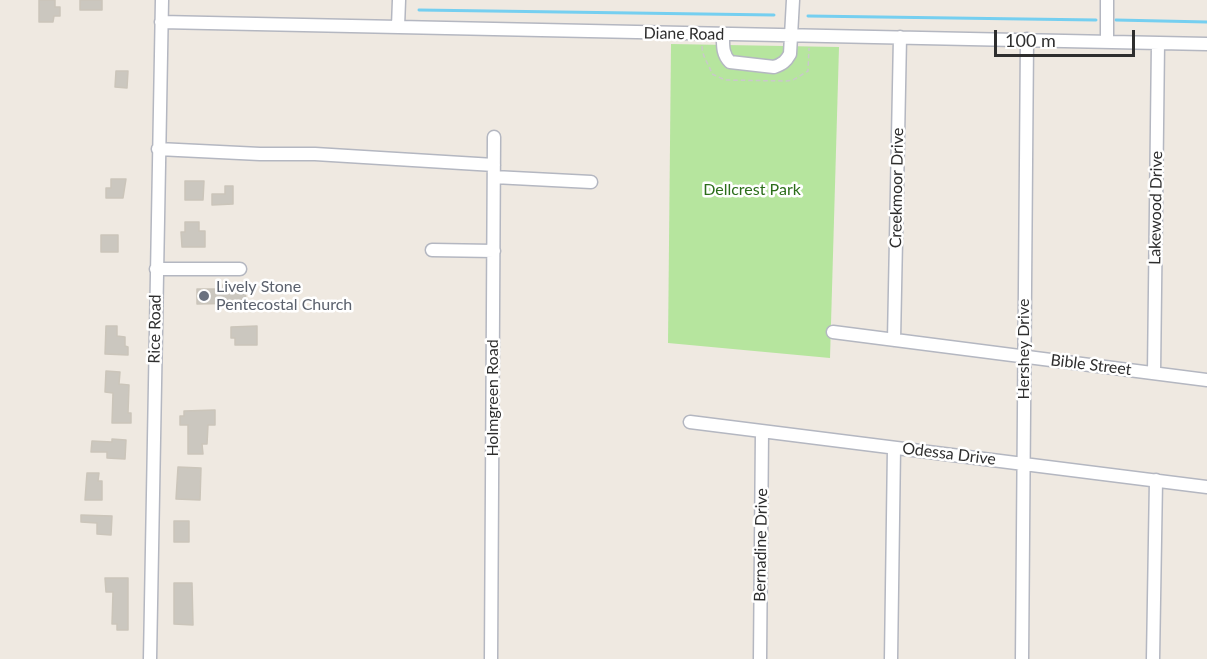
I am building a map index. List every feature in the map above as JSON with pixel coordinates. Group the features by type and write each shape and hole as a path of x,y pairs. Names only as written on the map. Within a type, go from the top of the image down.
{"street":[{"name":"Rice Road","path":"150,659 162,0"},
{"path":"399,0 399,27"},
{"path":"723,34 723,51 725,58 730,62 774,67 786,61 790,54 793,36 793,0"},
{"path":"1107,0 1107,41"},
{"name":"Diane Road","path":"161,22 1207,44"},
{"name":"Creekmoor Drive","path":"894,340 900,37"},
{"name":"Hershey Drive","path":"1022,659 1027,39"},
{"name":"Lakewood Drive","path":"1154,373 1158,43"},
{"name":"Holmgreen Road","path":"491,659 494,137"},
{"path":"158,149 351,156 591,182"},
{"path":"432,250 494,251"},
{"path":"156,269 240,269"},
{"name":"Bible Street","path":"833,332 1207,380"},
{"name":"Odessa Drive","path":"690,422 1207,487"},
{"name":"Bernadine Drive","path":"760,659 762,431"},
{"path":"891,659 894,448"},
{"path":"1153,659 1156,480"}],"green space":[{"name":"Dellcrest Park","path":"671,44 839,47 830,358 668,343"}],"building":[{"path":"39,0 55,0 55,7 60,7 60,16 54,16 53,22 39,22"},
{"path":"80,0 102,0 102,10 80,10"},
{"path":"116,71 128,71 127,88 115,87"},
{"path":"111,179 126,179 123,198 106,198 106,188 111,188"},
{"path":"185,181 204,181 203,200 185,200"},
{"path":"225,186 233,186 233,204 212,205 212,194 225,194"},
{"path":"185,222 199,222 199,231 205,231 205,247 182,247 181,232 185,232"},
{"path":"101,235 118,235 118,252 101,252"},
{"path":"223,285 245,285 246,303 197,304 197,289 223,289"},
{"path":"106,326 117,326 117,336 125,337 128,355 105,354"},
{"path":"257,326 257,345 235,345 235,338 231,338 231,327"},
{"path":"106,371 120,372 119,384 129,385 128,413 131,413 131,423 112,423 113,393 105,392"},
{"path":"215,410 215,425 208,425 207,444 202,444 203,454 188,454 188,425 180,425 180,416 184,416 184,411"},
{"path":"112,439 126,440 125,459 107,458 107,452 91,452 92,441 112,442"},
{"path":"178,467 201,468 200,500 176,499"},
{"path":"87,473 99,473 98,481 102,481 102,500 85,500"},
{"path":"81,515 112,516 111,535 97,534 97,523 81,522"},
{"path":"174,521 189,521 189,542 174,542"},
{"path":"105,578 128,578 128,630 117,630 117,624 112,624 113,592 106,592"},
{"path":"174,583 192,583 193,625 174,624"}],"waterway":[{"path":"419,10 774,15"},
{"path":"808,16 1096,20"},
{"path":"1116,20 1207,22"}],"place":[{"name":"Lively Stone Pentecostal Church","path":"204,296"}]}
